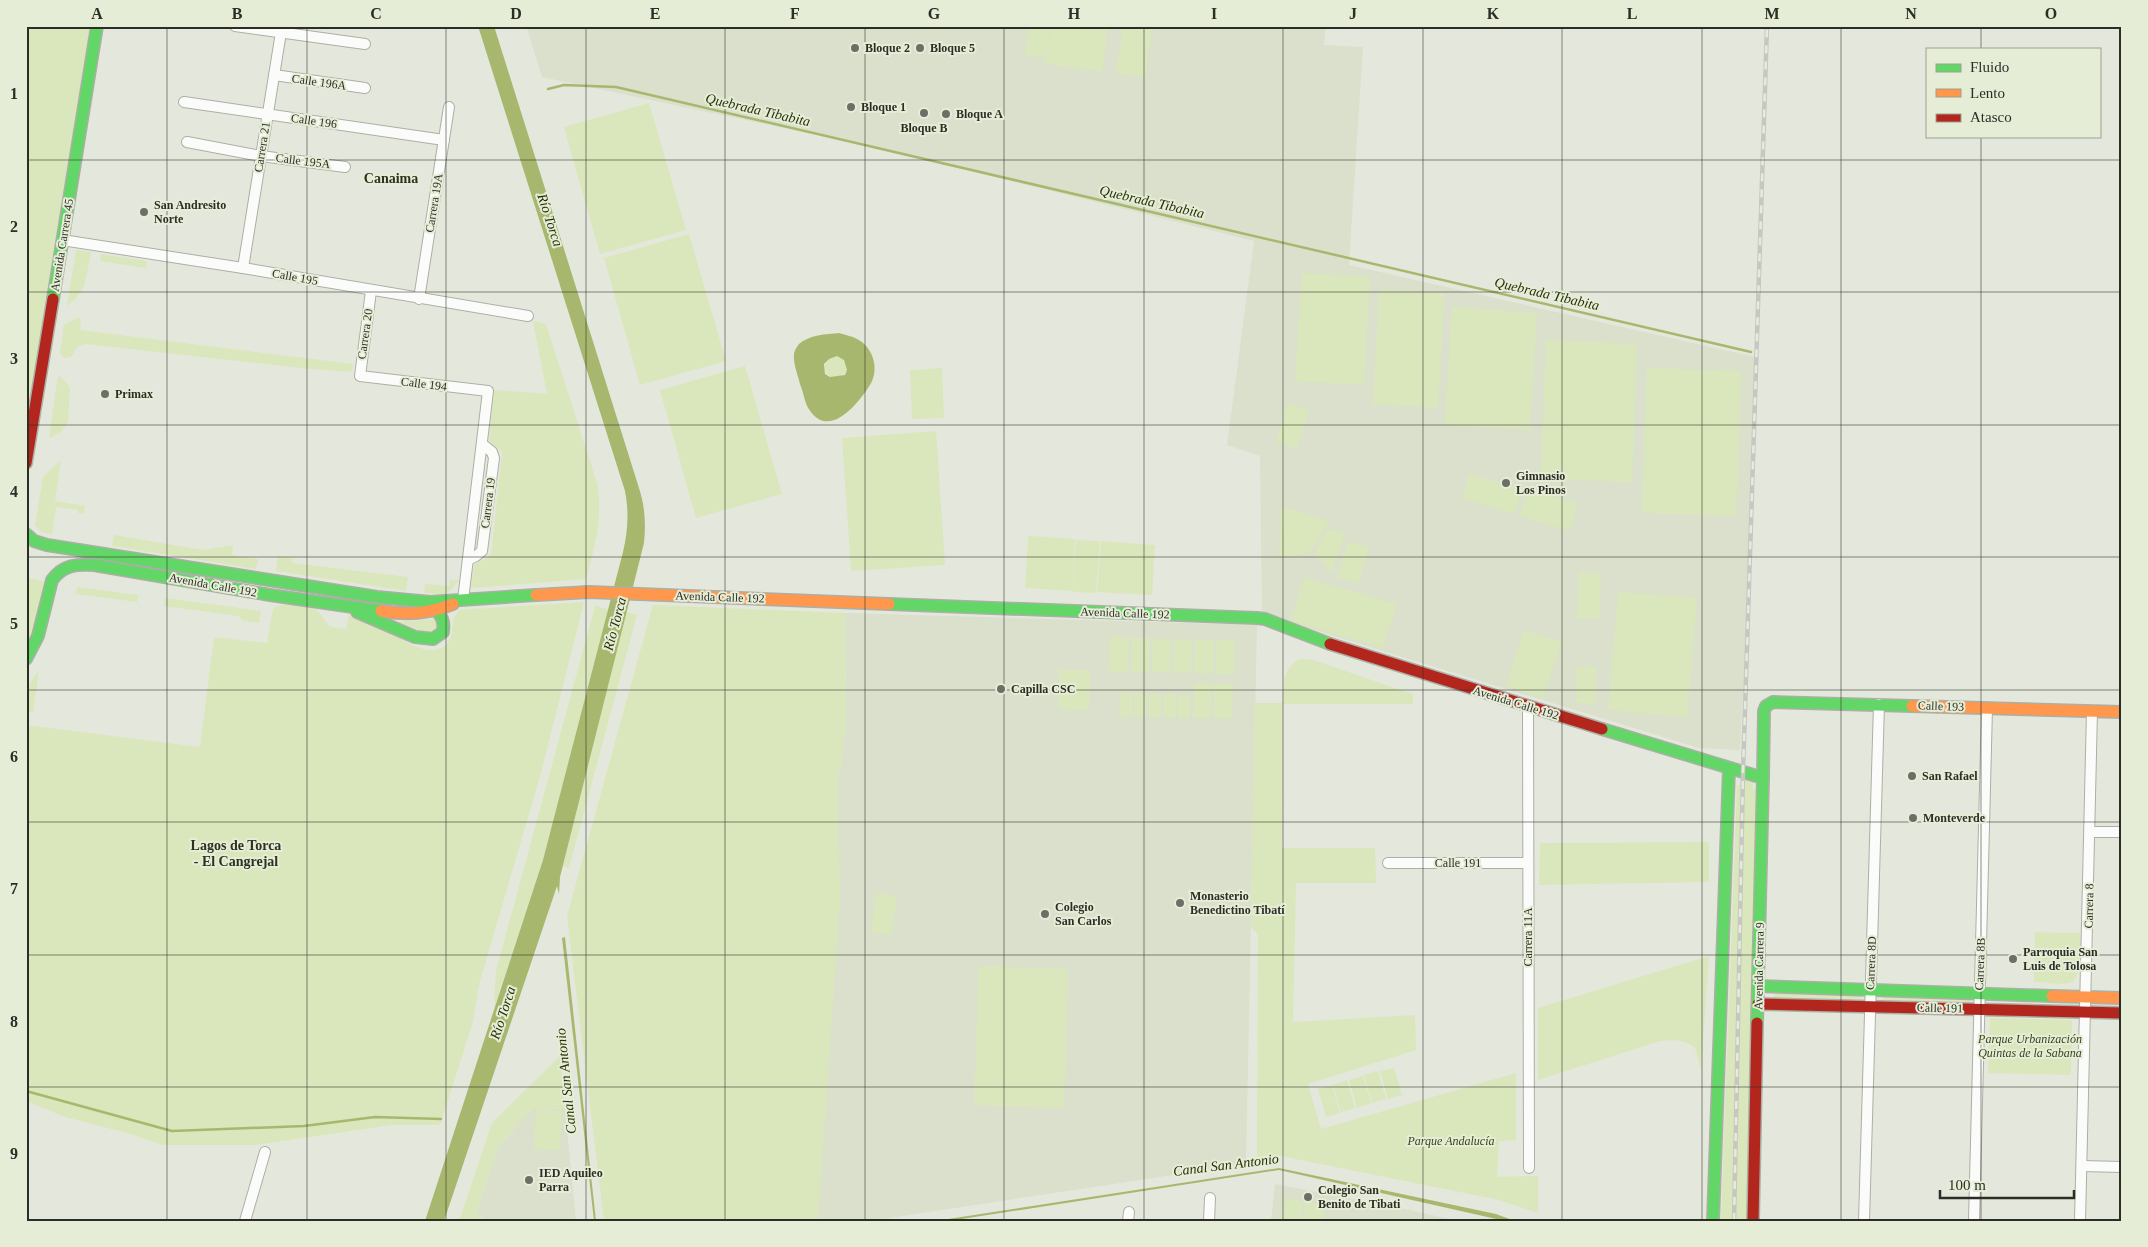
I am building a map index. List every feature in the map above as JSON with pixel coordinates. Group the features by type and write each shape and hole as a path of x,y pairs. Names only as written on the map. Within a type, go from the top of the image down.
{"main road":[{"name":"Avenida Carrera 45","path":"26,463 97,26"},
{"name":"Avenida Calle 192","path":"26,534 34,541 47,545 420,601 580,592 1265,619 1358,654 1763,778"},
{"name":"Avenida Calle 192","path":"26,659 39,634 52,578 58,571 69,565 94,565 270,595 412,614 438,610 463,600"},
{"path":"270,595 272,580"},
{"path":"343,606 415,637 433,639 443,632 444,620 438,610 420,601"},
{"name":"Calle 193","path":"1764,711 1766,706 1773,702 2122,712"},
{"name":"Avenida Carrera 9","path":"1753,1221 1764,711"},
{"path":"1714,1221 1730,768"},
{"name":"Calle 191","path":"1758,986 2122,998"},
{"name":"Calle 191","path":"1758,1004 2122,1013"}],"street":[{"path":"235,26 282,30 365,44"},
{"name":"Carrera 21","path":"244,268 282,30"},
{"name":"Calle 196A","path":"274,75 365,88"},
{"name":"Calle 196","path":"184,102 444,140"},
{"name":"Carrera 19A","path":"419,299 449,107"},
{"name":"Calle 195A","path":"187,142 261,156 345,167"},
{"name":"Calle 195","path":"62,240 244,268 371,291 528,316"},
{"name":"Carrera 20","path":"360,376 371,291"},
{"name":"Calle 194","path":"360,376 488,391"},
{"name":"Carrera 19","path":"463,600 488,391"},
{"name":"Carrera 8D","path":"1864,1221 1879,704"},
{"name":"Carrera 11A","path":"1528,706 1529,1168"},
{"name":"Carrera 8B","path":"1974,1221 1987,708"},
{"name":"Carrera 8","path":"2080,1221 2091,832 2092,711"},
{"path":"2091,832 2122,832"},
{"name":"Calle 191","path":"1388,863 1528,863"},
{"path":"245,1221 265,1152"},
{"path":"2082,1166 2122,1167"},
{"path":"1209,1221 1210,1198"}],"shaded area":[{"name":"Gimnasio Los Pinos","path":"526,26 1326,26 1324,45 1363,47 1349,265 1755,357 1748,606 1740,750 1699,748 1262,614 1260,456 1227,445 1254,241 882,149 542,77"},
{"name":"Colegio San Carlos","path":"845,613 1257,625 1246,1164 870,1221 818,1221 838,782 846,726"},
{"name":"IED Aquileo Parra","path":"533,1108 565,1109 576,1221 482,1221 483,1215 476,1214 498,1147"},
{"name":"Colegio San Benito de Tibati","path":"1275,1184 1410,1210 1449,1219 1449,1221 1271,1221"}],"green space":[{"path":"26,26 90,26 26,422"},
{"path":"1029,26 1050,26 1046,58 1025,55"},
{"path":"1051,26 1108,26 1102,72 1046,64"},
{"path":"1123,26 1152,27 1145,78 1116,73"},
{"path":"649,103 686,230 600,254 564,127"},
{"path":"689,234 726,361 640,385 604,258"},
{"path":"76,250 91,252 83,289 67,306"},
{"path":"101,254 147,261 146,268 100,261"},
{"path":"1302,273 1370,277 1364,385 1295,381"},
{"path":"1379,290 1444,293 1438,408 1373,404"},
{"path":"1452,307 1537,313 1530,430 1445,425"},
{"path":"79,317 81,319 80,330 353,364 352,372 85,344 77,347 71,357 64,358 60,353 64,325"},
{"path":"533,321 546,324 597,483 599,519 592,555 586,579 471,588 474,565 491,555 502,452 489,441 494,390 547,394"},
{"path":"1546,340 1637,344 1632,482 1541,479"},
{"path":"836,356 844,359 847,367 844,375 836,378 828,375 825,367 828,359"},
{"path":"745,366 782,494 696,518 660,390"},
{"path":"942,368 944,418 912,419 910,370"},
{"path":"1647,368 1741,371 1736,516 1642,513"},
{"path":"58,375 67,383 70,390 68,422 60,433 49,438"},
{"path":"1287,404 1309,410 1297,449 1276,442"},
{"path":"936,431 945,565 851,571 842,438"},
{"path":"61,460 55,501 85,506 84,514 78,513 78,510 56,507 52,534 41,532 35,525 43,477"},
{"path":"1469,474 1522,489 1515,514 1462,499"},
{"path":"1528,490 1578,504 1570,531 1520,516"},
{"path":"1281,507 1329,521 1311,552 1279,558"},
{"path":"1328,529 1345,533 1332,573 1314,553"},
{"path":"114,535 202,550 233,545 232,555 258,559 256,569 112,546"},
{"path":"1028,536 1075,539 1072,591 1025,588"},
{"path":"1076,540 1100,541 1096,593 1072,592"},
{"path":"1101,541 1155,545 1152,595 1097,592"},
{"path":"1348,541 1369,548 1358,584 1337,577"},
{"path":"278,556 293,558 292,563 408,577 406,591 276,571"},
{"path":"1579,573 1601,573 1599,618 1577,618"},
{"path":"1304,577 1396,604 1383,648 1290,621"},
{"path":"26,578 44,581 35,628 26,646"},
{"path":"450,580 459,580 452,589 443,595 424,593 425,584 449,586"},
{"path":"77,587 138,595 137,602 76,594"},
{"path":"1618,592 1697,598 1687,717 1608,710"},
{"path":"165,598 261,611 259,623 244,621 238,616 164,606"},
{"path":"584,602 539,780 480,981 472,1025 440,1125 391,1125 256,1145 162,1145 131,1134 65,1117 26,1101 26,725 200,747 214,637 267,643 273,609 277,606 294,605 317,610 330,627 346,629 349,615 384,630 414,646 430,650 441,648 449,641 454,619 459,610"},
{"path":"653,605 845,613 846,726 838,782 840,902 818,1221 604,1221 567,916"},
{"path":"595,606 608,609 543,860 494,1008 496,971"},
{"path":"626,612 637,615 569,868 563,866"},
{"path":"436,619 440,627 429,634 397,622"},
{"path":"1524,630 1562,642 1543,698 1506,686"},
{"path":"1110,636 1129,637 1127,672 1109,671"},
{"path":"1132,638 1150,638 1149,673 1131,672"},
{"path":"1153,639 1171,639 1170,673 1152,672"},
{"path":"1174,639 1192,639 1191,673 1173,673"},
{"path":"1195,639 1214,640 1213,674 1194,673"},
{"path":"1217,640 1235,640 1235,674 1216,674"},
{"name":"Parque Andalucía","path":"1300,659 1310,659 1413,694 1413,704 1283,704 1282,848 1375,848 1376,883 1296,883 1293,1022 1415,1015 1416,1050 1308,1084 1321,1129 1516,1073 1516,1140 1499,1141 1497,1177 1538,1176 1538,1213 1499,1200 1276,1155 1257,1157 1258,935 1251,927 1255,703 1283,703 1284,683 1287,672 1289,667"},
{"path":"1577,666 1596,667 1595,704 1576,703"},
{"path":"1059,669 1090,670 1089,710 1058,709"},
{"path":"39,670 33,713 26,712 26,689"},
{"path":"1194,683 1212,683 1211,718 1193,718"},
{"path":"1214,683 1233,683 1232,719 1214,718"},
{"path":"1120,693 1133,693 1132,717 1119,717"},
{"path":"1135,693 1147,693 1146,717 1134,717"},
{"path":"1149,694 1161,694 1161,718 1149,718"},
{"path":"1164,694 1176,694 1176,718 1163,717"},
{"path":"1178,695 1190,695 1190,718 1178,718"},
{"path":"1741,779 1753,782 1753,789 1756,790 1747,1221 1721,1221 1737,785 1740,786"},
{"path":"1709,842 1709,882 1539,885 1540,843"},
{"path":"876,893 897,897 891,936 871,932"},
{"path":"2035,932 2080,933 2079,969 2073,981 2060,984 2034,982"},
{"path":"1709,956 1701,1069 1695,1048 1674,1040 1660,1041 1538,1080 1538,1008"},
{"path":"979,966 1068,969 1064,1108 974,1105"},
{"path":"1775,993 1859,995 1863,999 1774,998"},
{"path":"1881,996 1971,999 1971,1001 1967,1003 1884,1000"},
{"name":"Parque Urbanización Quintas de la Sabana","path":"1990,1018 2072,1020 2071,1075 1988,1073"},
{"path":"560,1056 565,1109 533,1108 498,1147 476,1213 483,1215 482,1221 459,1221 492,1123"},
{"path":"1394,1068 1402,1095 1388,1099 1380,1071"},
{"path":"1378,1071 1386,1099 1372,1103 1364,1075"},
{"path":"1363,1076 1371,1103 1357,1108 1349,1080"},
{"path":"1347,1080 1355,1108 1341,1112 1333,1085"},
{"path":"1332,1085 1340,1113 1326,1117 1318,1089"},
{"path":"536,1109 562,1111 560,1150 534,1149"},
{"path":"1284,1198 1303,1201 1300,1221 1281,1221"},
{"path":"1306,1202 1326,1205 1323,1221 1303,1221"}],"water":[{"name":"Río Torca","path":"478,26 494,26 639,488 644,508 645,536 560,877 559,894 557,886 444,1221 425,1221 543,860 623,552 627,522 625,491"},
{"path":"839,333 857,339 867,347 873,359 873,379 858,402 850,410 833,421 824,421 815,416 807,406 794,362 794,354 798,345 803,341 818,336","holes":["837,356 844,360 847,370 845,375 830,377 825,374 824,364 829,359"]},
{"path":"565,937 596,1221 594,1221 562,938"},
{"path":"1279,1168 1496,1214 1515,1221 1505,1221 1279,1170 949,1221 935,1221"}],"waterway":[{"name":"Quebrada Tibabita","path":"548,89 564,85 616,87 1751,352"},
{"path":"26,1091 172,1131 304,1126 375,1117 441,1119"}],"railway":[{"path":"1734,1221 1743,772 1767,26"}],"traffic: fast":[{"path":"53,299 97,26"},
{"path":"26,534 34,541 47,545 377,597 430,602 536,595"},
{"path":"26,659 38,636 52,580 65,568 76,565 94,565 270,595 381,611"},
{"path":"889,604 1257,618 1265,619 1330,644"},
{"path":"357,612 415,637 433,639 443,632 443,623 439,613 429,606"},
{"path":"1602,729 1763,778 1764,711 1766,706 1773,702 1912,706"},
{"path":"1713,1221 1729,768"},
{"path":"1757,1023 1763,778"},
{"path":"1758,986 2052,996"}],"traffic: slow":[{"path":"536,595 589,592 889,604"},
{"path":"381,611 418,613 453,604"},
{"path":"1912,706 2122,712"},
{"path":"2052,996 2122,998"}],"traffic: jam":[{"path":"26,463 53,299"},
{"path":"1330,644 1602,729"},
{"path":"1758,1004 2122,1013"},
{"path":"1753,1221 1757,1023"}],"place":[{"name":"Bloque 2","path":"855,48"},
{"name":"Bloque 5","path":"920,48"},
{"name":"Bloque 1","path":"851,107"},
{"name":"Bloque B","path":"924,113"},
{"name":"Bloque A","path":"946,114"},
{"name":"San Andresito Norte","path":"144,212"},
{"name":"Primax","path":"105,394"},
{"name":"Gimnasio Los Pinos","path":"1506,483"},
{"name":"Capilla CSC","path":"1001,689"},
{"name":"San Rafael","path":"1912,776"},
{"name":"Monteverde","path":"1913,818"},
{"name":"Monasterio Benedictino Tibatí","path":"1180,903"},
{"name":"Colegio San Carlos","path":"1045,914"},
{"name":"Parroquia San Luis de Tolosa","path":"2013,959"},
{"name":"IED Aquileo Parra","path":"529,1180"},
{"name":"Colegio San Benito de Tibati","path":"1308,1197"}],"district":[{"name":"Canaima","path":"391,178"},
{"name":"Lagos de Torca - El Cangrejal","path":"236,854"}],"water label":[{"name":"Canal San Antonio","path":"566,1081"},
{"name":"Canal San Antonio","path":"1226,1165"}]}
